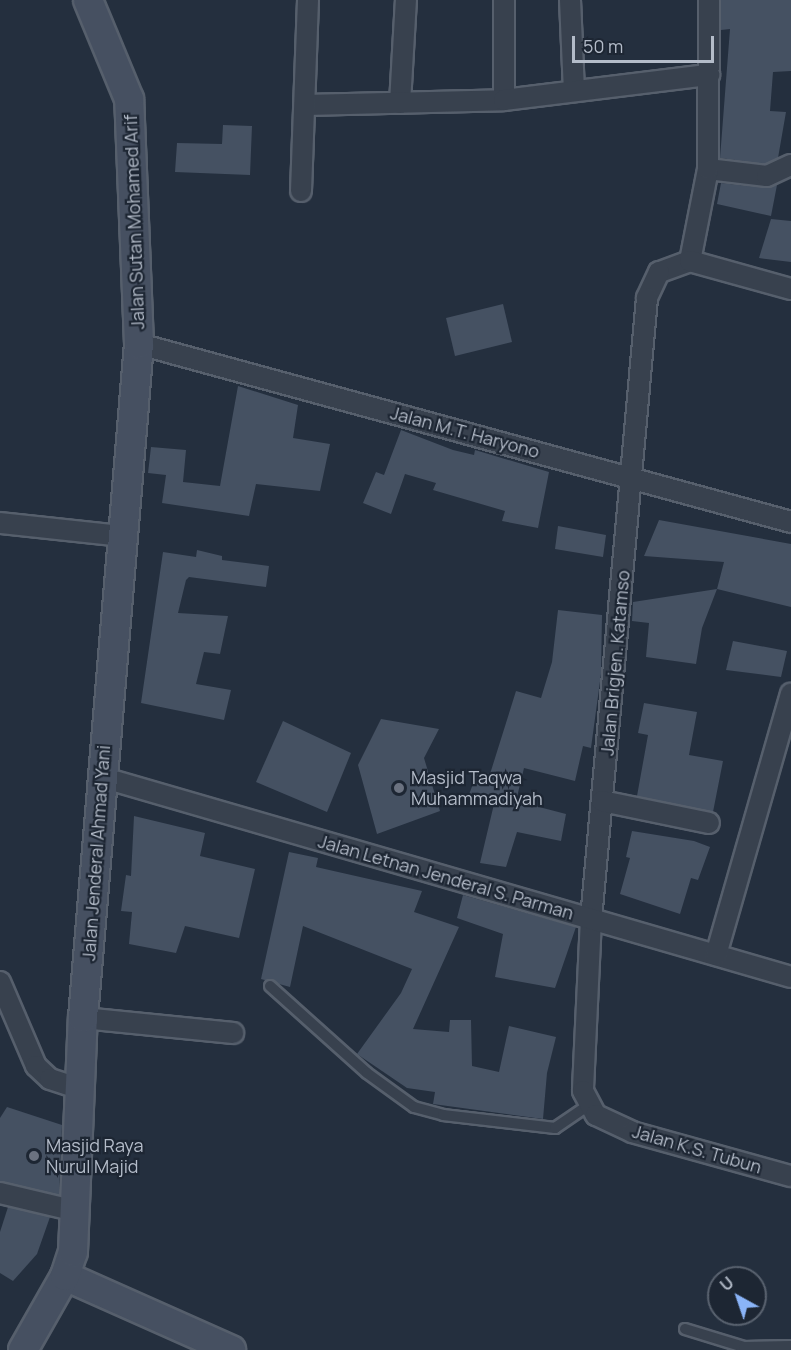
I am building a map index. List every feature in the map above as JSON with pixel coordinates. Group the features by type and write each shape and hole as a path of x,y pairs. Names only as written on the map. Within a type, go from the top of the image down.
{"street":[{"name":"Jalan Sutan Mohamed Arif","path":"88,0 129,99 139,344"},
{"path":"301,191 308,0"},
{"path":"400,103 406,0"},
{"path":"504,0 504,100"},
{"path":"570,0 574,91"},
{"path":"709,0 708,169 690,261 791,289"},
{"path":"305,105 504,100 709,75"},
{"path":"708,169 767,176 791,165"},
{"name":"Jalan Brigjen. Katamso","path":"587,1097 591,920 651,285 665,268 690,261"},
{"name":"Jalan M.T. Haryono","path":"139,344 791,522"},
{"name":"Jalan Jenderal Ahmad Yani","path":"23,1350 65,1275 73,1252 83,1018 101,777 139,344"},
{"path":"0,523 122,536"},
{"path":"716,955 791,694"},
{"name":"Jalan Letnan Jenderal S. Parman","path":"101,777 791,977"},
{"path":"602,801 709,824"},
{"path":"0,982 36,1066 50,1079 81,1089"},
{"path":"83,1018 233,1033"},
{"name":"Jalan K.S. Tubun","path":"587,1097 596,1115 632,1132 791,1176"},
{"path":"0,1193 76,1211"},
{"path":"65,1275 231,1350"}],"lane":[{"path":"270,986 367,1073 414,1107 465,1118 555,1128 587,1097"},
{"path":"685,1329 744,1347 791,1346"}],"building":[{"path":"721,0 791,0 791,71 773,72 770,111 786,112 778,158 765,164 720,158 730,29 721,30"},
{"path":"223,125 252,126 250,175 175,172 177,143 222,144"},
{"path":"721,183 766,188 777,185 771,216 717,204"},
{"path":"771,219 791,221 791,262 759,258"},
{"path":"503,304 512,342 455,356 446,318"},
{"path":"238,386 298,405 293,438 330,444 320,491 256,484 249,516 162,503 166,475 148,473 151,447 186,450 183,482 220,486"},
{"path":"401,430 453,450 474,455 475,450 549,472 538,528 502,521 505,511 433,490 436,483 405,474 391,514 363,503 376,472 384,475"},
{"path":"659,520 791,544 791,607 717,589 724,562 644,556"},
{"path":"558,526 606,535 603,557 555,549"},
{"path":"197,550 222,556 222,560 269,566 266,587 189,577 186,580 178,613 228,616 220,654 204,652 196,684 231,690 224,720 141,703 163,552 196,557"},
{"path":"717,589 702,628 696,664 646,657 649,623 632,621 633,602"},
{"path":"558,610 602,615 601,674 591,748 583,746 575,781 524,768 516,801 566,814 561,841 517,832 506,867 480,863 494,804 468,797 478,771 490,774 516,691 541,698 552,662"},
{"path":"733,641 787,651 781,677 726,670"},
{"path":"644,703 697,712 689,755 723,761 713,812 637,796 648,735 638,733"},
{"name":"Masjid Taqwa Muhammadiyah","path":"381,719 439,729 424,758 440,811 377,834 358,765"},
{"path":"283,721 351,753 327,812 256,782"},
{"path":"134,816 205,833 200,856 255,869 239,938 185,926 176,953 129,944 132,912 121,911 126,875 131,876"},
{"path":"632,831 694,841 710,847 698,880 691,878 680,914 620,894 630,858 626,857"},
{"path":"289,852 318,858 316,867 422,891 414,912 459,927 413,1029 449,1032 450,1020 471,1020 472,1066 499,1072 509,1026 556,1037 547,1073 543,1119 433,1104 435,1092 407,1088 357,1054 401,993 412,969 303,926 290,987 261,979"},
{"path":"463,895 576,927 555,988 495,977 503,934 457,918"},
{"name":"Masjid Raya Nurul Majid","path":"7,1107 62,1125 59,1195 0,1181 0,1118"},
{"path":"8,1207 50,1217 37,1254 13,1281 0,1273 0,1232"}],"place":[{"name":"Masjid Taqwa Muhammadiyah","path":"399,788"},
{"name":"Masjid Raya Nurul Majid","path":"34,1156"}]}
